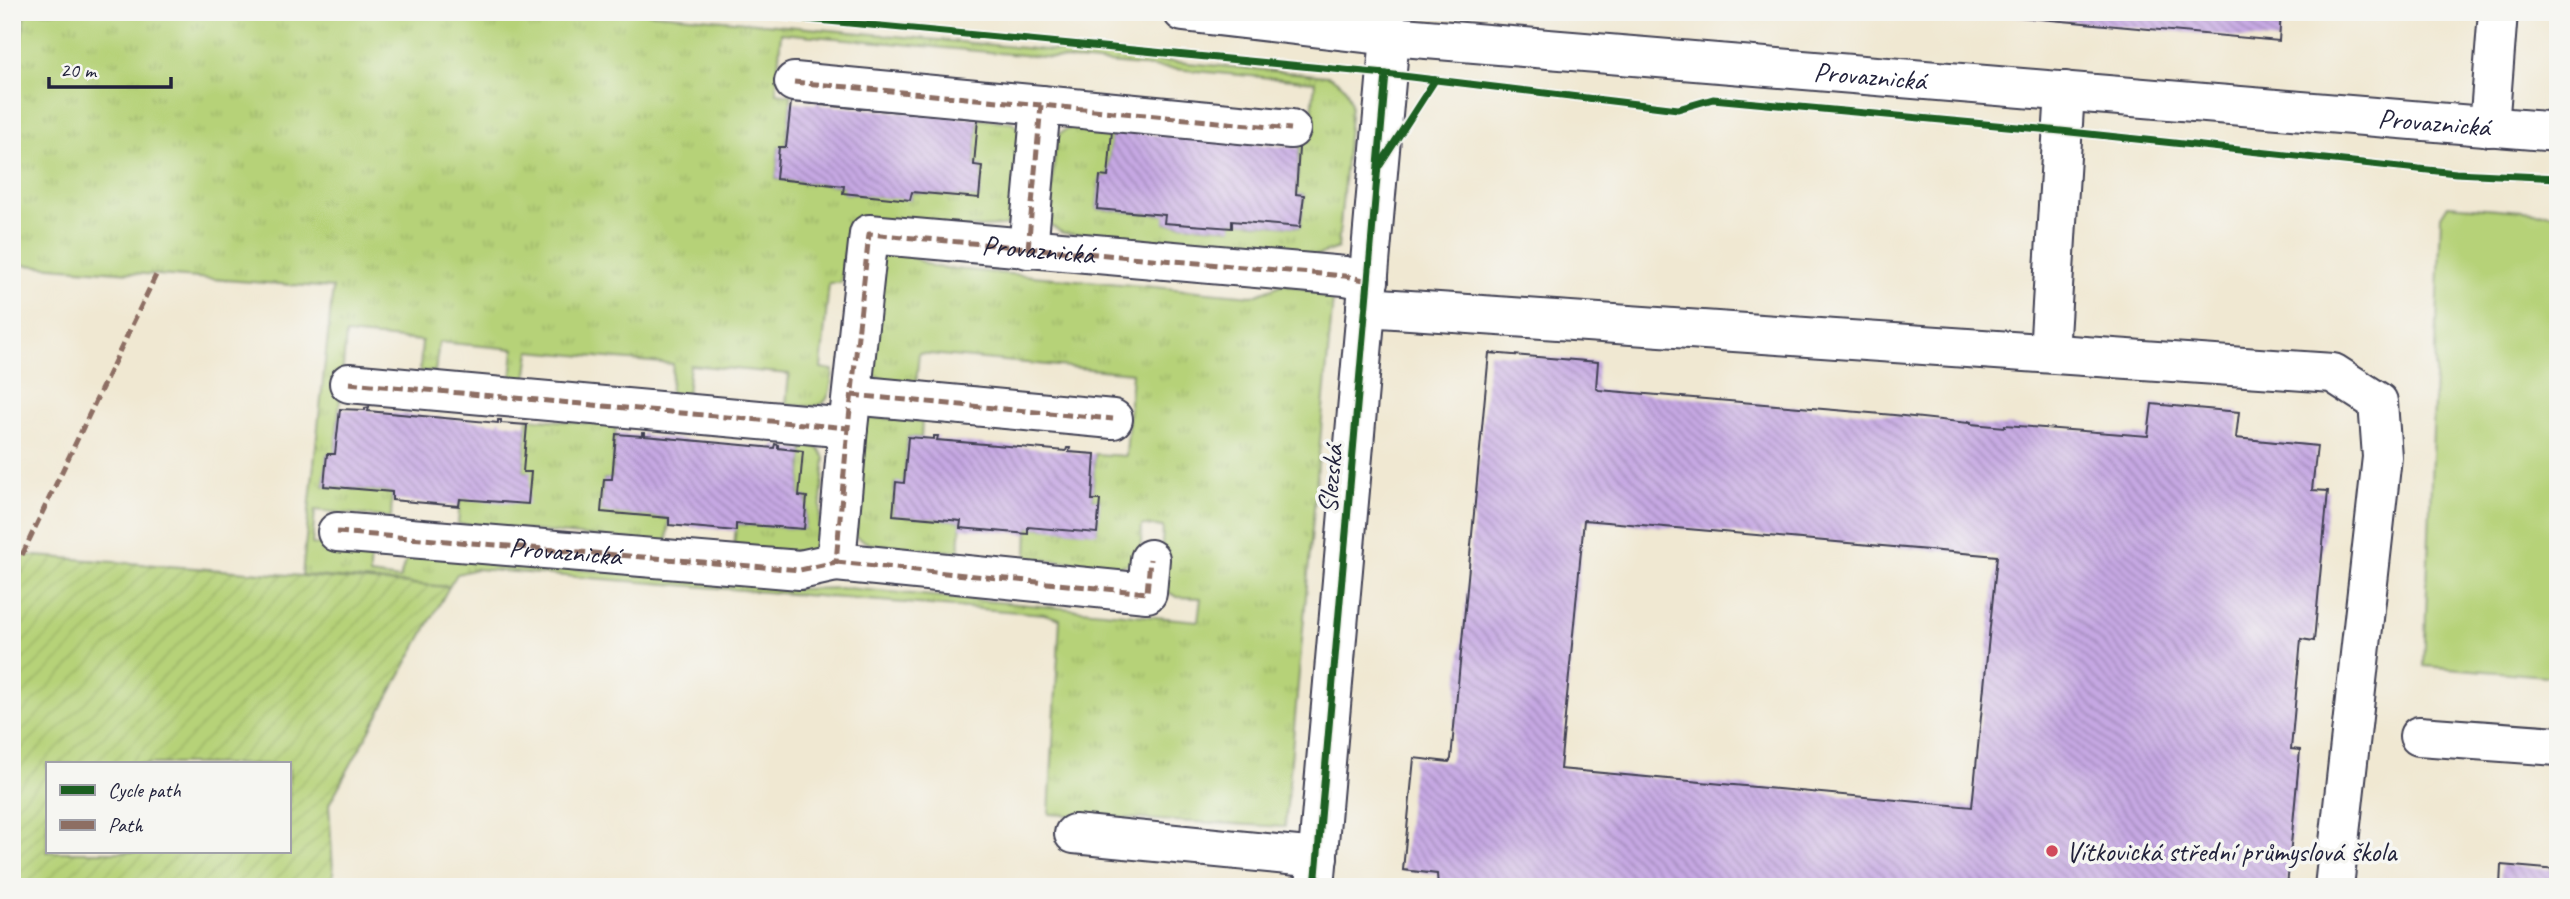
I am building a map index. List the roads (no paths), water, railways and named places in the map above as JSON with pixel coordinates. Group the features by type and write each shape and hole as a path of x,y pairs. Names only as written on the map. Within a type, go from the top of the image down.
{"street":[{"name":"Provaznická","path":"1183,12 1390,36 2558,132"},
{"path":"2488,127 2498,12"},
{"name":"Slezská","path":"1317,872 1390,36"},
{"path":"794,82 1291,130"},
{"path":"2049,353 2064,91"},
{"path":"1028,249 1041,105"},
{"name":"Provaznická","path":"836,562 869,234 1345,276 1367,294 2049,353 2333,373 2378,402 2382,457 2334,887"},
{"path":"349,383 850,412 1113,419"},
{"name":"Provaznická","path":"337,532 800,570 836,562 1147,593 1150,559"},
{"path":"2419,736 2558,746"},
{"path":"1073,834 1317,872"}],"place":[{"name":"Vítkovická střední průmyslová škola","path":"2052,851"}]}
